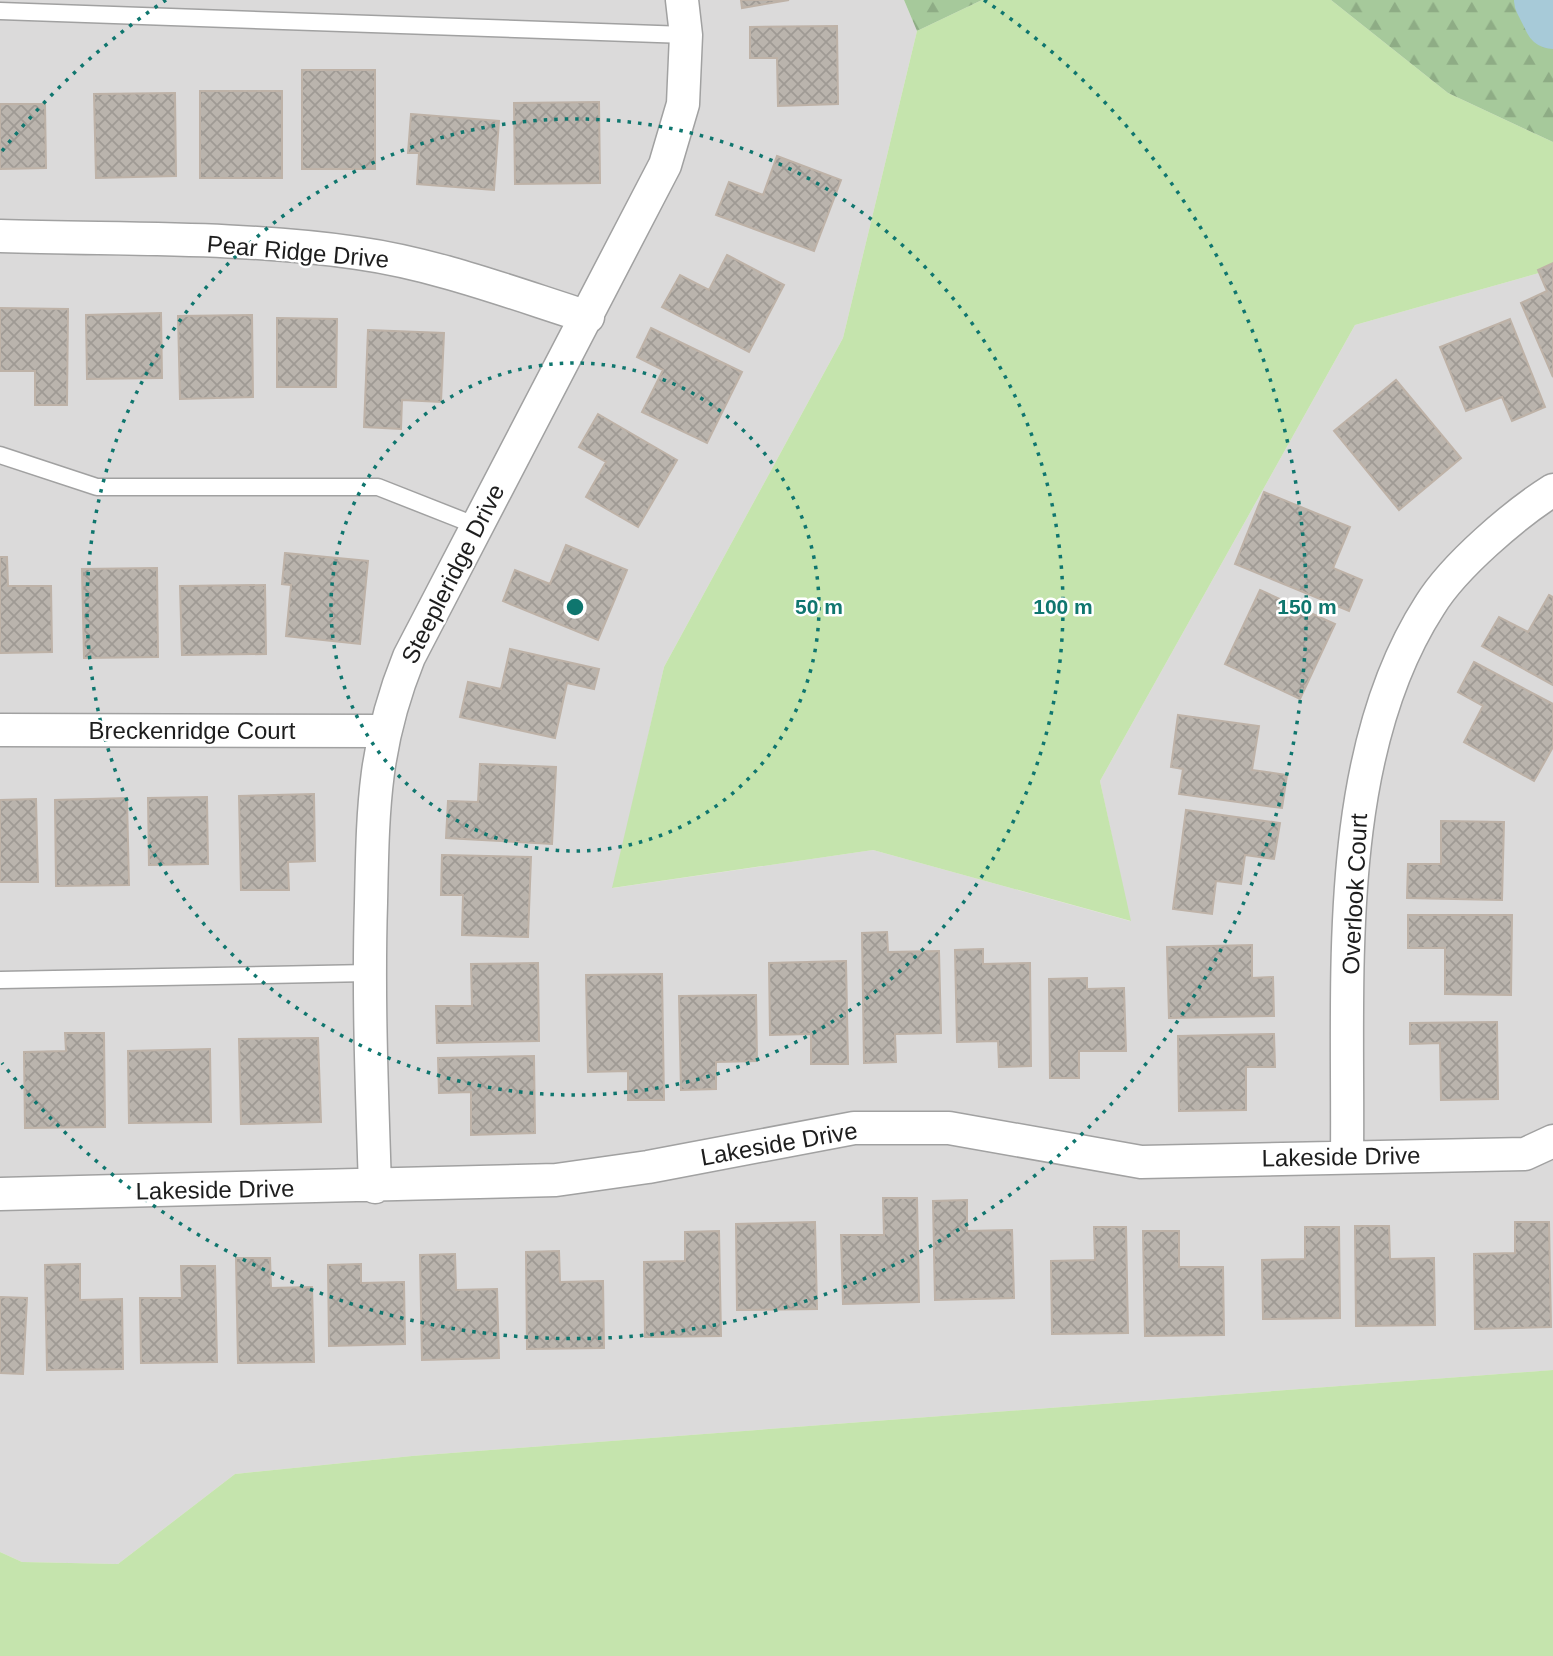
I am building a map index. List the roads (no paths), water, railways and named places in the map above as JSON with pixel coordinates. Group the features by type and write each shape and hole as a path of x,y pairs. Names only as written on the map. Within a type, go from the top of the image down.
{"street":[{"name":"Steepleridge Drive","path":"375,1186 369,973 374,789 383,732 409,657 588,317 664,165 683,104 685,35 682,0"},
{"name":"Pear Ridge Drive","path":"0,236 276,245 357,253 428,267 588,317"},
{"name":"Overlook Court","path":"1347,1157 1351,871 1363,782 1385,704 1408,643 1431,602 1478,551 1553,490"},
{"name":"Breckenridge Court","path":"0,730 383,732"},
{"name":"Lakeside Drive","path":"0,1194 556,1180 648,1167 854,1128 950,1128 1141,1162 1525,1154 1553,1141"}],"lane":[{"path":"0,11 685,35"},
{"path":"0,454 97,487 378,487 478,526"},
{"path":"0,980 369,973"}],"waterway":[{"path":"1543,0 1553,20"}]}
